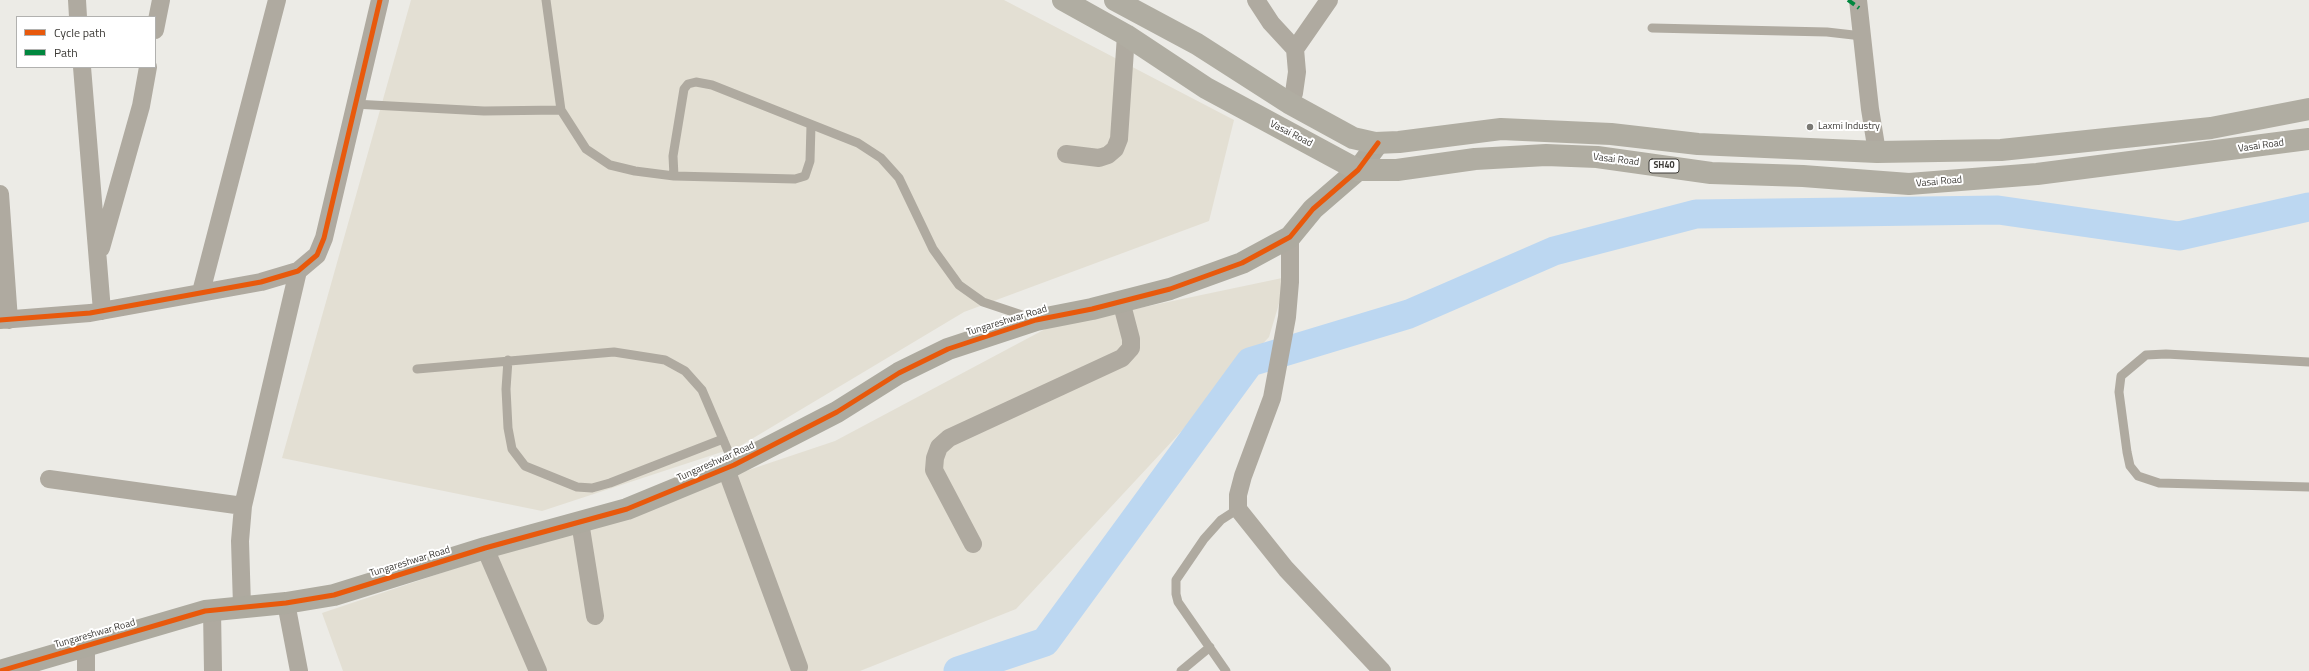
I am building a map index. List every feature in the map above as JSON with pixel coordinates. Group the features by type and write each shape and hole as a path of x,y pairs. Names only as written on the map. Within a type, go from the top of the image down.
{"main road":[{"name":"Vasai Road","path":"1062,0 1126,35 1206,88 1358,170 1397,170 1475,159 1546,155 1597,157 1711,173 1803,176 1909,184 2037,174 2309,139"},
{"path":"1115,0 1197,44 1289,103 1353,138 1378,143 1501,129 1611,134 1698,144 1877,152 2017,148 2211,128 2309,109"}],"street":[{"path":"77,0 78,16"},
{"path":"156,25 161,0"},
{"path":"201,292 276,0"},
{"path":"0,194 4,320 102,311 261,282 298,271 317,255 324,238 354,104 380,0"},
{"path":"1256,0 1271,23 1295,49 1297,72 1294,93 1289,103"},
{"path":"1295,49 1329,0"},
{"path":"1858,0 1870,110 1877,152"},
{"path":"1066,154 1099,158 1108,155 1115,149 1119,140 1126,35"},
{"path":"82,68 102,311"},
{"path":"98,260 141,106 148,68"},
{"name":"Tungareshwar Road","path":"0,671 212,610 286,603 334,595 486,548 627,509 730,467 837,412 898,373 948,349 1036,320 1170,289 1242,263 1290,236 1313,209 1358,170 1378,143"},
{"path":"1290,236 1290,282 1287,317 1272,398 1243,476 1238,495 1238,509 1286,569 1382,671"},
{"path":"242,606 240,541 243,506 298,271"},
{"path":"973,544 934,470 935,458 939,447 948,438 1122,358 1130,348 1131,339 1121,301"},
{"path":"730,467 800,667"},
{"path":"49,479 243,506"},
{"path":"580,522 595,616"},
{"path":"486,548 538,671"},
{"path":"286,603 299,671"},
{"path":"212,610 213,671"},
{"path":"86,646 86,671"}],"lane":[{"path":"546,0 561,110 586,149 610,165 635,171 674,176 795,179 805,176 810,161 811,125"},
{"path":"1652,28 1827,32 1862,36"},
{"path":"674,176 675,149 684,89 688,84 696,82 712,86 811,125 858,144 881,158 899,178 933,249 959,285 983,302 1036,320"},
{"path":"354,104 476,111 561,110"},
{"path":"417,369 614,352 665,360 686,371 702,390 723,438 730,467"},
{"path":"2309,362 2166,354 2146,355 2121,376 2119,392 2130,466 2138,476 2159,483 2309,487"},
{"path":"508,360 506,389 508,428 512,449 525,466 577,487 592,488 610,483 723,438"},
{"path":"1226,671 1178,602 1176,594 1176,580 1204,539 1221,520 1238,509"},
{"path":"1181,671 1210,647"}],"shaded area":[{"path":"411,0 1004,0 1234,120 1209,221 964,312 740,446 542,511 282,458"},
{"path":"1287,277 1269,337 1016,609 860,671 343,671 322,613 835,441 1049,327"}],"waterway":[{"path":"958,671 1045,642 1250,362 1409,314 1554,251 1696,214 1998,210 2179,236 2309,207"}],"marked path":[{"path":"1848,0 1859,8"}],"cycle path":[{"path":"0,320 90,313 261,282 298,271 317,255 324,238 380,0"},
{"path":"0,671 205,611 286,603 334,595 485,548 627,509 734,465 837,412 899,373 948,349 1036,320 1092,309 1170,289 1242,263 1290,237 1313,209 1358,170 1378,143"}],"place":[{"name":"Laxmi Industry","path":"1810,127"}]}
